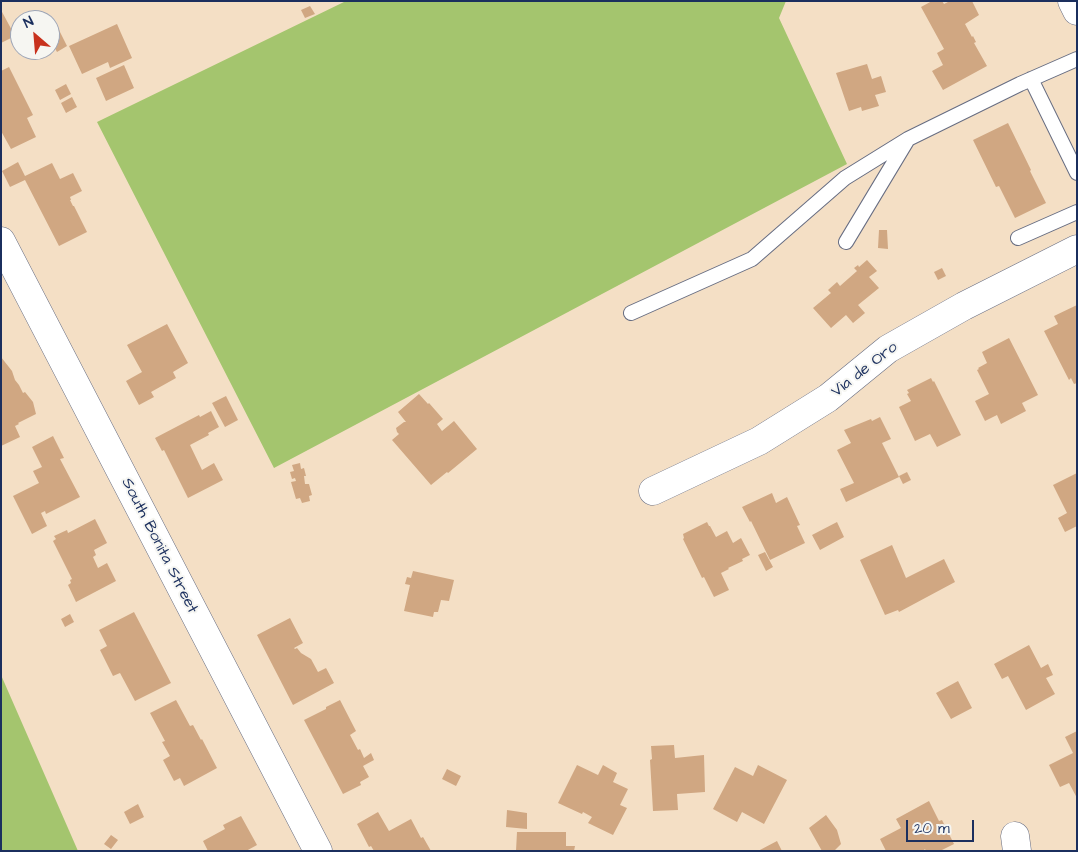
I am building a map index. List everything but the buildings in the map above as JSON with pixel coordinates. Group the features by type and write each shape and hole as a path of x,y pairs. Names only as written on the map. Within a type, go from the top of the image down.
{"street":[{"path":"1072,1 1077,11"},
{"name":"South Bonita Street","path":"1,241 318,851"},
{"name":"Via de Oro","path":"653,491 760,441 828,398 888,349 964,306 1077,249"}],"lane":[{"path":"631,312 752,259 845,178 908,139 1031,79 1077,59"},
{"path":"1031,79 1077,173"},
{"path":"846,242 908,139"},
{"path":"1018,238 1077,212"}],"green space":[{"path":"346,1 786,1 779,18 847,164 274,468 97,122"},
{"path":"1,675 78,851 1,851"}]}
